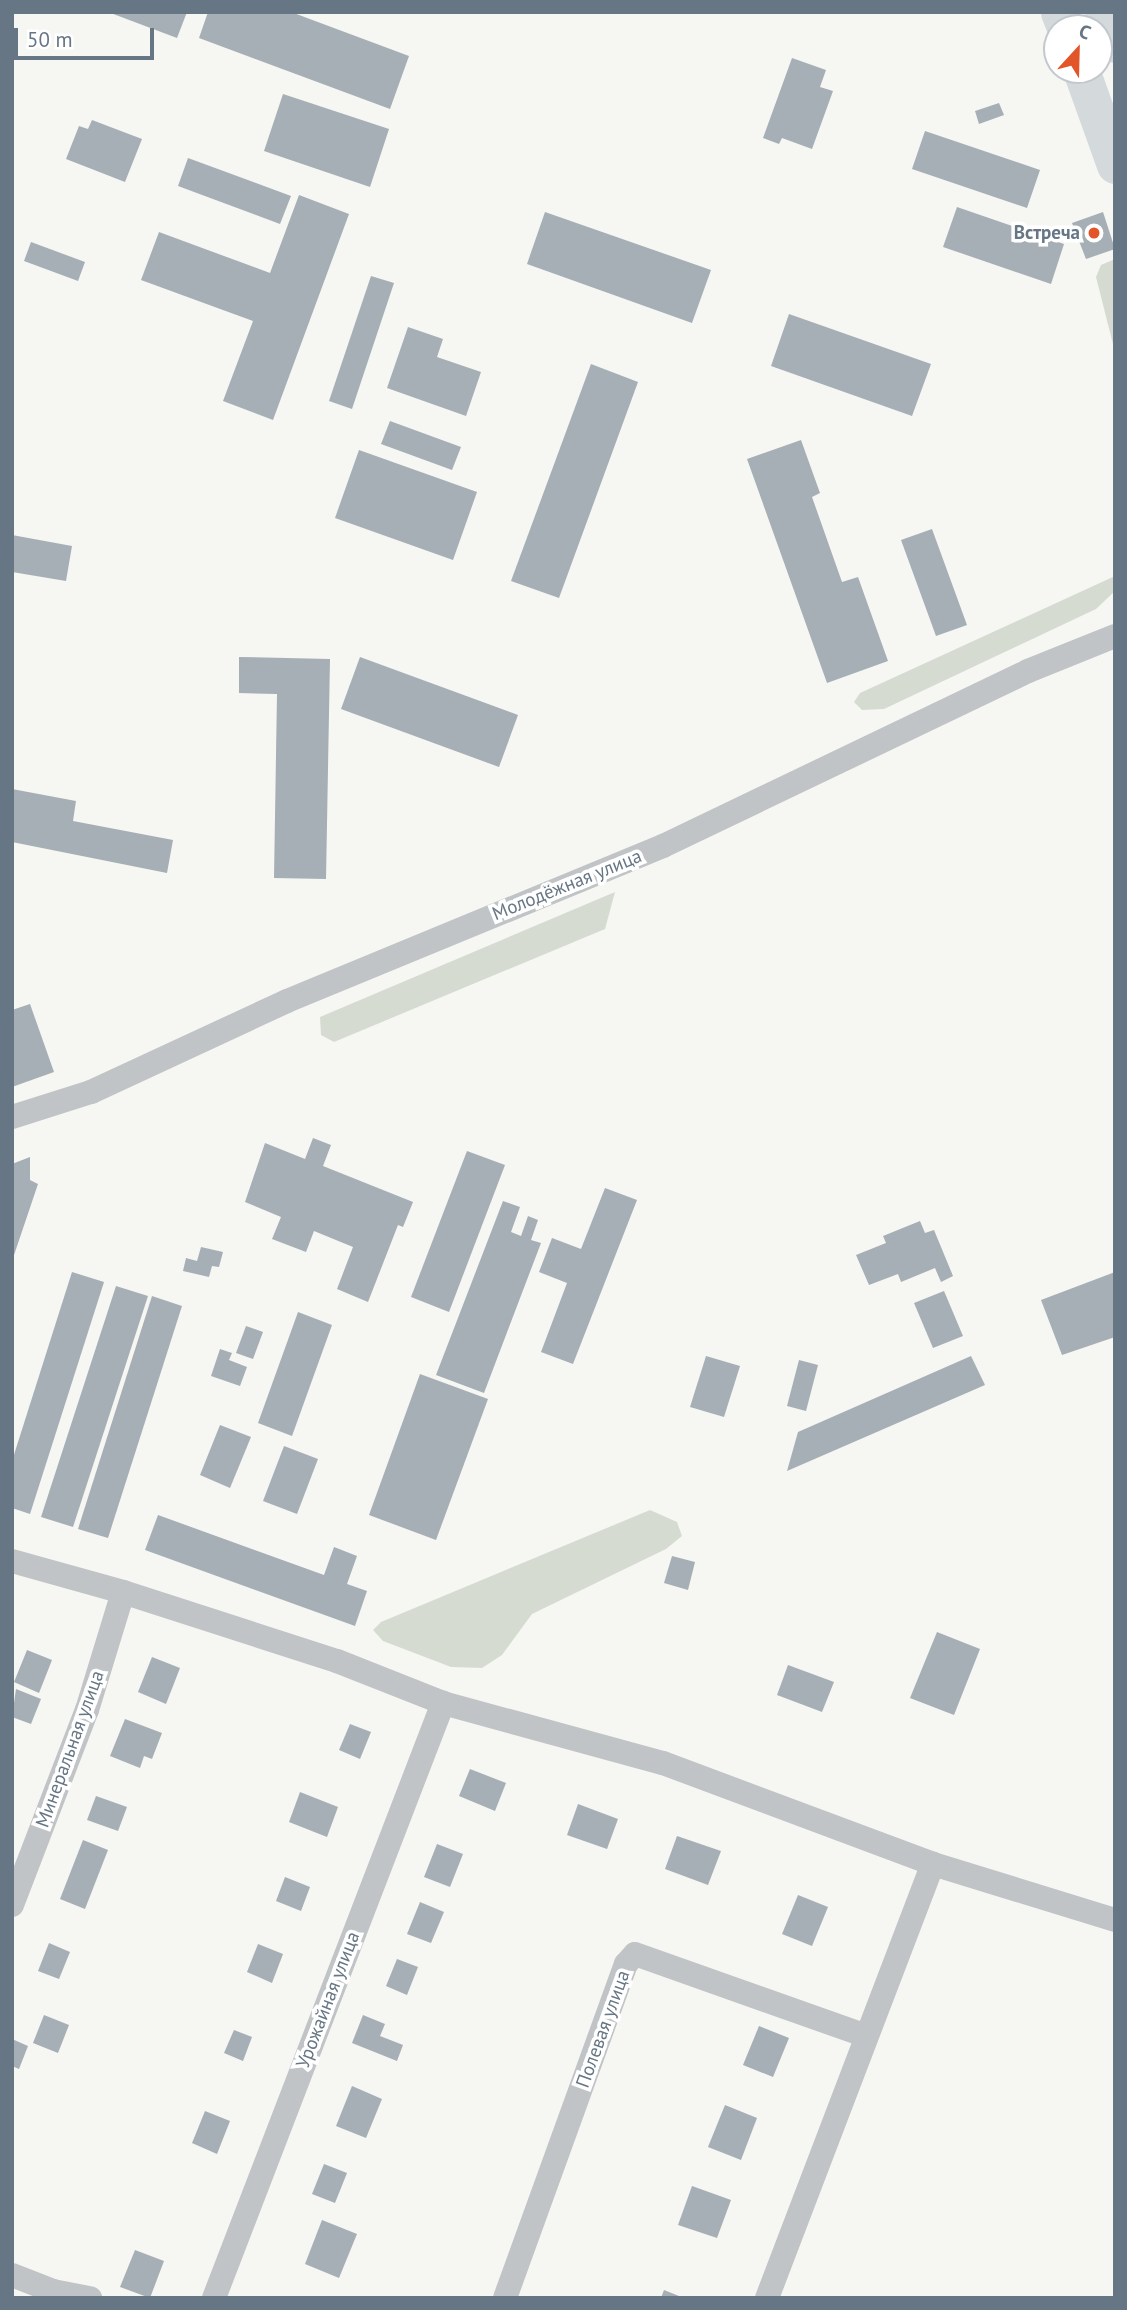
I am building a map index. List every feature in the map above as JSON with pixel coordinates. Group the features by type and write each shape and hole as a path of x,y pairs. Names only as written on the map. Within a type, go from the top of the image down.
{"highway":[{"path":"1103,12 1115,44"},
{"path":"1086,84 1115,165"}],"street":[{"name":"Молодёжная улица","path":"12,1117 91,1092 287,1001 663,846 1028,671 1115,636"},
{"path":"12,1561 122,1592 337,1661 443,1703 663,1763 933,1864 1115,1920"},
{"name":"Минеральная улица","path":"12,1905 87,1710 122,1592"},
{"name":"Урожайная улица","path":"214,2298 443,1703"},
{"path":"767,2298 933,1864"},
{"name":"Полевая улица","path":"505,2298 626,1964 635,1954 866,2036"},
{"path":"12,2275 53,2291 90,2298"}],"shaded area":[{"path":"1115,259 1115,352 1096,277 1101,265"},
{"path":"1115,576 1115,591 1096,609 884,709 862,710 854,702 860,693"},
{"path":"615,892 605,929 334,1042 321,1035 320,1017"},
{"path":"650,1510 677,1522 682,1536 666,1549 532,1614 502,1655 482,1668 451,1667 383,1641 373,1630 381,1622"}],"building":[{"path":"108,12 187,12 177,38"},
{"path":"208,12 291,12 409,56 390,109 199,38"},
{"path":"792,58 826,70 820,87 833,91 812,149 782,138 779,144 763,138"},
{"path":"283,94 389,129 370,187 264,151"},
{"path":"999,103 1004,115 979,124 975,111"},
{"path":"92,120 142,139 125,182 66,159 79,126 88,129"},
{"path":"925,131 1040,170 1027,208 912,169"},
{"path":"188,158 291,196 280,224 178,186"},
{"path":"299,195 349,214 273,420 223,401 253,321 141,280 159,232 270,273"},
{"path":"957,207 1064,244 1051,284 943,247"},
{"path":"545,212 711,270 692,323 527,264"},
{"name":"Встреча","path":"1103,212 1115,249 1086,259 1072,223"},
{"path":"31,242 85,262 78,281 24,261"},
{"path":"371,276 394,283 352,409 329,401"},
{"path":"789,314 931,364 912,416 771,366"},
{"path":"408,327 443,339 437,357 481,372 466,416 387,388"},
{"path":"591,364 638,382 559,598 511,581"},
{"path":"390,421 461,447 452,470 381,444"},
{"path":"801,440 820,493 812,497 842,582 858,577 888,661 827,683 747,459"},
{"path":"359,450 477,492 453,560 335,518"},
{"path":"932,529 967,625 936,636 901,540"},
{"path":"12,535 72,546 66,581 12,572"},
{"path":"239,657 330,659 326,879 274,878 277,694 239,693"},
{"path":"360,657 518,715 499,767 341,709"},
{"path":"12,789 76,801 73,821 173,840 167,873 12,842"},
{"path":"30,1004 54,1072 12,1087 12,1010"},
{"path":"313,1138 331,1145 323,1166 413,1202 403,1227 398,1225 368,1302 337,1289 353,1247 314,1231 306,1252 272,1239 281,1217 245,1202 265,1143 305,1159"},
{"path":"467,1151 505,1165 449,1312 411,1297"},
{"path":"30,1157 30,1180 38,1184 12,1261 12,1164"},
{"path":"605,1188 637,1200 573,1364 541,1352 567,1283 539,1272 552,1238 581,1249"},
{"path":"503,1201 520,1207 511,1232 521,1236 528,1216 538,1220 531,1240 541,1243 484,1393 436,1375"},
{"path":"920,1221 925,1233 934,1230 953,1276 941,1282 935,1268 901,1282 898,1274 869,1285 856,1255 886,1243 883,1236"},
{"path":"201,1247 223,1252 219,1267 212,1266 209,1277 183,1271 186,1258 197,1261"},
{"path":"72,1272 104,1282 30,1514 12,1508 12,1461"},
{"path":"1115,1272 1115,1337 1062,1355 1041,1300"},
{"path":"116,1286 148,1296 73,1527 41,1517"},
{"path":"944,1291 963,1336 933,1348 914,1303"},
{"path":"152,1296 182,1306 108,1538 78,1529"},
{"path":"298,1312 332,1325 292,1436 258,1423"},
{"path":"246,1326 263,1332 253,1359 236,1353"},
{"path":"220,1349 232,1353 229,1360 247,1367 240,1386 211,1376"},
{"path":"706,1356 740,1366 724,1417 690,1407"},
{"path":"971,1356 985,1385 787,1471 798,1432"},
{"path":"799,1360 818,1365 806,1411 787,1406"},
{"path":"420,1374 488,1399 436,1540 369,1515"},
{"path":"220,1425 251,1437 230,1488 200,1475"},
{"path":"284,1446 318,1459 297,1514 263,1501"},
{"path":"158,1515 324,1575 334,1547 357,1556 347,1584 367,1591 355,1626 145,1550"},
{"path":"672,1556 695,1562 688,1590 664,1583"},
{"path":"937,1632 980,1649 954,1715 910,1698"},
{"path":"27,1650 52,1660 39,1693 14,1682"},
{"path":"152,1657 180,1668 166,1704 138,1692"},
{"path":"788,1665 834,1682 822,1712 777,1695"},
{"path":"16,1689 41,1699 31,1724 12,1717"},
{"path":"125,1719 162,1733 152,1759 144,1756 140,1768 110,1756"},
{"path":"350,1724 371,1732 360,1759 339,1750"},
{"path":"470,1769 506,1783 495,1811 459,1796"},
{"path":"300,1792 338,1807 327,1837 289,1822"},
{"path":"96,1796 127,1807 118,1831 87,1820"},
{"path":"578,1804 618,1819 607,1849 567,1835"},
{"path":"677,1836 721,1851 708,1885 665,1869"},
{"path":"83,1840 108,1850 85,1909 60,1899"},
{"path":"437,1844 463,1854 450,1887 424,1877"},
{"path":"285,1877 310,1887 301,1911 276,1901"},
{"path":"798,1895 828,1907 812,1946 782,1934"},
{"path":"420,1902 444,1912 431,1943 407,1934"},
{"path":"49,1943 70,1952 59,1979 38,1971"},
{"path":"258,1944 283,1954 272,1983 247,1972"},
{"path":"397,1959 418,1967 407,1995 386,1986"},
{"path":"44,2015 69,2025 58,2053 33,2043"},
{"path":"363,2015 385,2024 380,2036 403,2045 397,2061 352,2043"},
{"path":"759,2026 789,2038 773,2077 743,2065"},
{"path":"234,2030 252,2037 243,2061 224,2053"},
{"path":"12,2039 28,2046 19,2069 12,2066"},
{"path":"352,2086 382,2099 366,2138 336,2126"},
{"path":"725,2105 757,2118 741,2160 708,2147"},
{"path":"205,2111 230,2121 217,2154 192,2143"},
{"path":"324,2164 347,2173 335,2203 312,2194"},
{"path":"692,2186 731,2200 717,2238 678,2225"},
{"path":"322,2220 357,2234 339,2278 305,2264"},
{"path":"135,2250 164,2261 150,2298 120,2287"},
{"path":"664,2290 684,2298 661,2298"}],"place":[{"name":"Встреча","path":"1094,233"}]}
